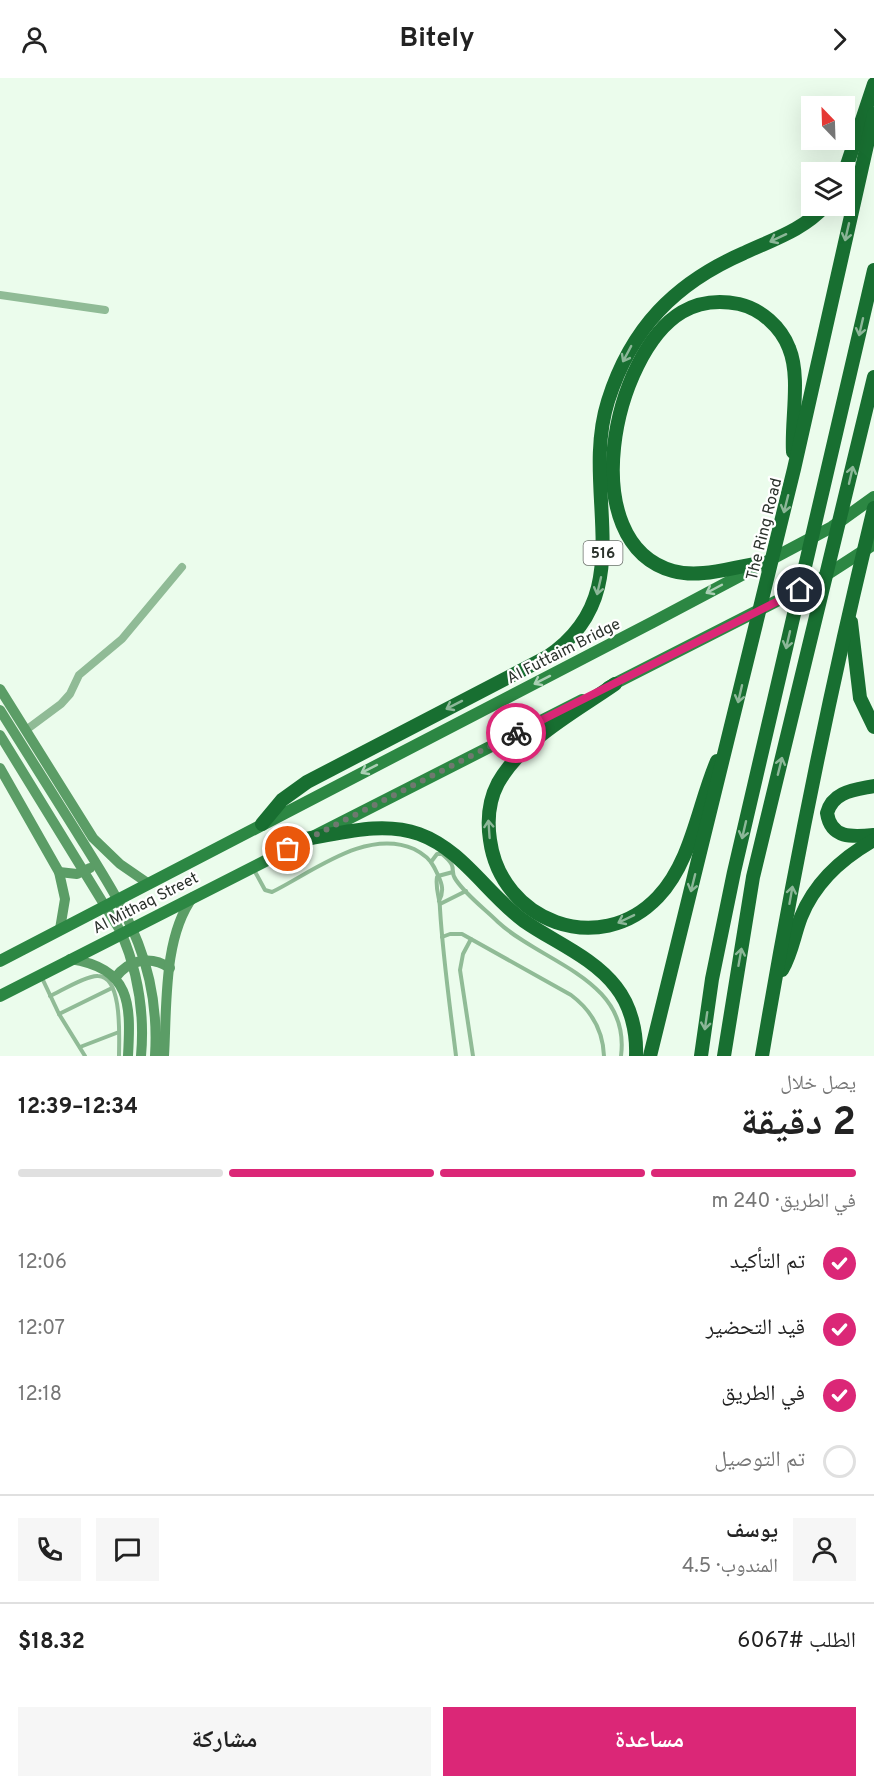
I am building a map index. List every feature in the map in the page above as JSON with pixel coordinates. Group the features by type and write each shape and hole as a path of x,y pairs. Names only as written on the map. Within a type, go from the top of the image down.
{"highway":[{"path":"848,162 874,84"},
{"name":"The Ring Road","path":"650,1056 794,469 874,114"},
{"name":"516","path":"262,824 282,800 307,782 547,657 573,636 587,617 600,587 603,555 598,467 599,443 608,401 632,346 656,312 689,283 724,262 806,224 814,216"},
{"path":"701,1056 712,979 734,872 874,270"},
{"name":"516","path":"763,563 701,573 673,571 660,566 643,554 629,539 622,526 615,500 613,450 618,421 627,390 637,368 658,334 669,322 696,306 711,302 735,304 757,312 781,333 789,347 793,362 794,469"},
{"path":"724,1056 753,877 874,377"},
{"path":"762,1056 850,608 874,508"},
{"path":"850,608 860,698 874,727"},
{"name":"516","path":"615,684 529,746 508,768 492,795 488,823 491,850 497,868 516,897 551,921 577,927 604,927 630,918 656,898 675,874 708,782 732,726"},
{"path":"874,786 841,794 834,799 826,813 830,825 839,834 874,838"},
{"path":"306,839 383,828 420,834 445,848 523,920 580,956 609,978 618,988 630,1013 636,1039 636,1056"},
{"path":"775,982 786,963 806,906 816,889 846,858 874,838"}],"main road":[{"name":"Al Futtaim Bridge","path":"262,824 832,527 874,497"},
{"path":"306,839 820,579 872,547"},
{"path":"0,689 86,828 120,864 149,884"},
{"path":"0,710 116,895 136,934 146,964 153,997 155,1056"},
{"path":"0,735 121,932 133,964 140,999 141,1056"},
{"path":"0,768 59,872 65,899 60,930"},
{"name":"Al Mithaq Street","path":"0,962 262,824"},
{"name":"Al Mithaq Street","path":"0,996 306,839"},
{"path":"59,872 71,875 88,869 96,862 102,847"},
{"path":"164,1056 172,944 177,926 194,895"},
{"path":"70,960 96,965 125,992 128,1011 128,1056"},
{"path":"114,983 128,965 139,961 159,962 170,968"}],"street":[{"path":"0,295 105,310"},
{"path":"26,730 61,704 70,694 79,675 114,647 182,567"}],"lane":[{"path":"252,868 265,890 270,892 365,845 384,843 402,845 417,850 431,862 443,889 440,903 442,937 456,1056"},
{"path":"431,862 437,854 442,854 452,863 454,878 508,931 595,987 609,1004 618,1023 621,1036 621,1056"},
{"path":"437,876 453,872"},
{"path":"440,903 466,891"},
{"path":"442,937 458,933 471,939 580,1002 599,1030 604,1056"},
{"path":"471,939 463,954 460,970 473,1056"},
{"path":"40,975 59,1014 85,1056"},
{"path":"50,996 94,976 114,983"},
{"path":"59,1014 114,983"},
{"path":"114,983 118,1006 119,1056"},
{"path":"80,1047 118,1032"}],"way so far":[{"path":"288,849 516,733"}],"route":[{"path":"516,733 800,590"}]}
